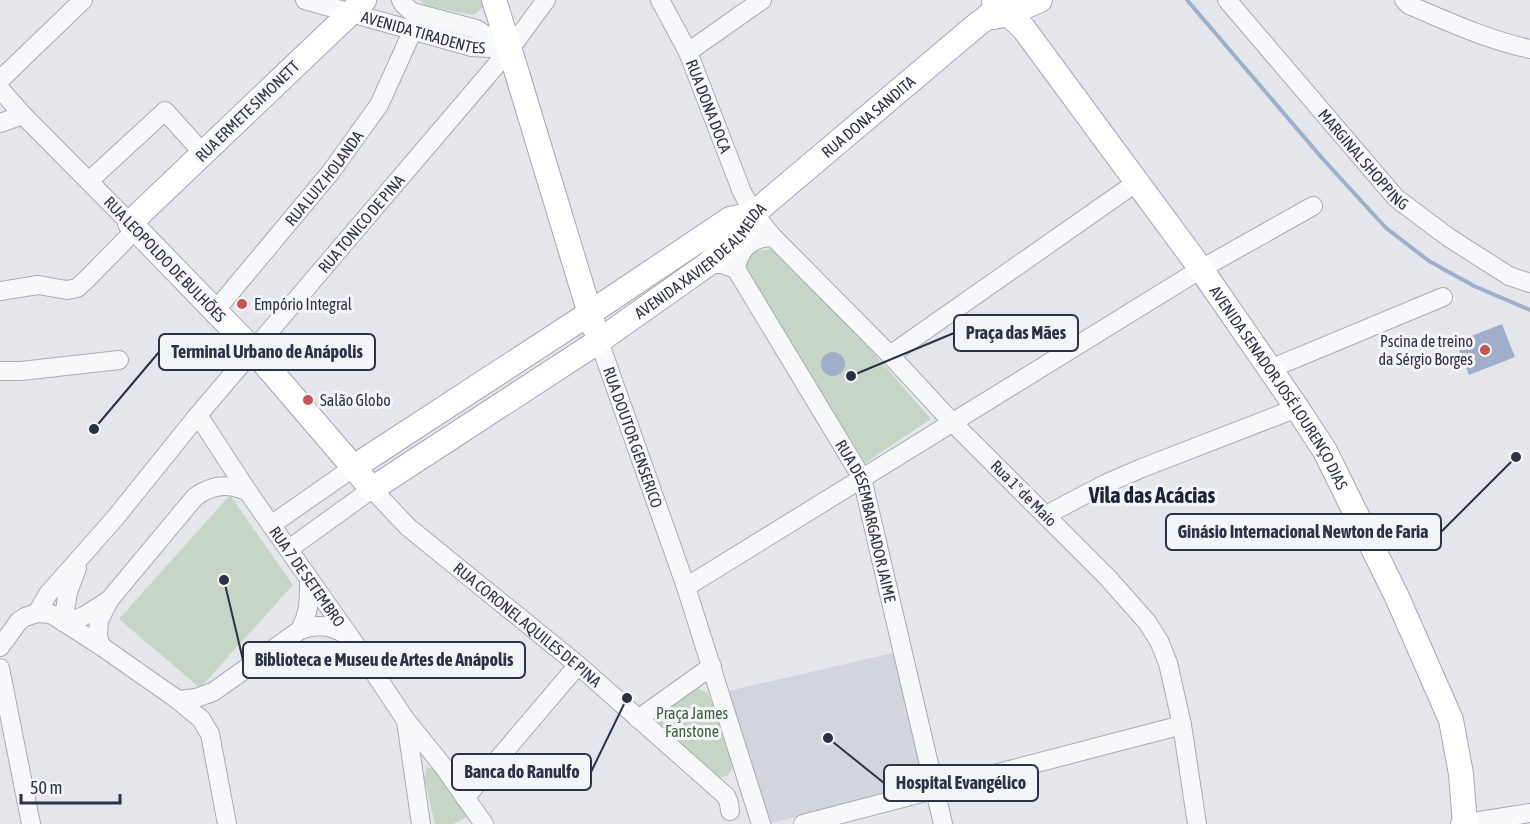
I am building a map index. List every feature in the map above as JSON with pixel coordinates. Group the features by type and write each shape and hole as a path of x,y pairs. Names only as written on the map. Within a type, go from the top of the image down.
{"main road":[{"name":"RUA DOUTOR GENSERICO","path":"494,0 599,341"},
{"name":"RUA DONA SANDITA","path":"754,214 998,8 1040,0"},
{"name":"RUA ERMETE SIMONETT","path":"133,226 203,153 357,6"},
{"name":"AVENIDA SENADOR JOSÉ LOURENÇO DIAS","path":"998,8 1024,29 1202,269 1325,451 1397,597 1451,720 1461,774 1463,824"},
{"name":"AVENIDA XAVIER DE ALMEIDA","path":"372,489 599,341 708,264 741,234 754,214"},
{"name":"AVENIDA XAVIER DE ALMEIDA","path":"354,467 730,219 754,214"},
{"name":"RUA LEOPOLDO DE BULHÕES","path":"133,226 253,350 372,489"}],"street":[{"path":"0,80 83,0"},
{"name":"AVENIDA TIRADENTES","path":"305,0 357,6 413,30 472,47 510,49"},
{"path":"401,0 408,9 417,14 476,29 510,49"},
{"name":"RUA TONICO DE PINA","path":"37,613 48,594 116,518 198,415 510,49 546,0"},
{"name":"RUA DONA DOCA","path":"660,0 688,52 742,192 754,214"},
{"path":"688,52 762,0"},
{"name":"MARGINAL SHOPPING","path":"1227,0 1396,198 1448,237 1509,276 1530,283"},
{"path":"1404,0 1409,5 1460,27 1530,49"},
{"name":"RUA LUIZ HOLANDA","path":"215,311 330,173 380,105 413,30"},
{"name":"RUA LEOPOLDO DE BULHÕES","path":"0,89 133,226"},
{"path":"90,181 165,111 203,153"},
{"path":"0,123 23,115"},
{"path":"890,355 1137,182"},
{"path":"686,586 1202,269 1313,206"},
{"name":"Rua 1º de Maio","path":"754,214 773,237 890,355 952,422 1119,589 1147,622 1159,641 1168,663 1182,725 1197,824"},
{"name":"RUA ERMETE SIMONETT","path":"0,291 38,285 67,290 77,288 133,226"},
{"path":"708,264 722,264 736,269 739,256 747,246 759,239 773,237"},
{"name":"RUA DESEMBARGADOR JAIME","path":"736,269 862,478 943,824"},
{"path":"1270,369 1443,297"},
{"name":"RUA DOUTOR GENSERICO","path":"599,341 686,586 761,824"},
{"path":"0,371 21,371 119,360"},
{"path":"1046,515 1133,472 1297,408"},
{"name":"RUA 7 DE SETEMBRO","path":"198,415 248,492 405,719 443,766 484,824"},
{"name":"AVENIDA XAVIER DE ALMEIDA","path":"271,525 354,467"},
{"path":"101,646 98,636 99,620 110,599 195,497 208,488 224,485 241,488 248,492"},
{"name":"AVENIDA XAVIER DE ALMEIDA","path":"289,549 372,489"},
{"name":"RUA CORONEL AQUILES DE PINA","path":"372,489 408,527 579,665 718,788 729,803 724,818"},
{"name":"RUA TONICO DE PINA","path":"64,622 68,592 82,555"},
{"path":"300,630 309,608 309,578"},
{"path":"64,622 84,616 110,599"},
{"path":"0,647 19,621 25,617 37,613 51,614 177,700 201,719 210,734 227,824"},
{"path":"177,700 196,698 213,692 300,630 315,626 330,627 344,633 355,644"},
{"path":"465,798 579,665"},
{"path":"639,719 712,666"},
{"path":"0,668 31,824"},
{"path":"405,719 421,824"},
{"path":"803,824 1182,725"},
{"path":"718,788 736,787 747,776"},
{"path":"724,818 735,810 747,811 753,814 761,824"},
{"path":"1463,824 1530,813"}],"shaded area":[{"path":"893,653 925,785 767,824 728,691"}],"green space":[{"path":"420,0 483,0 485,5 474,15 425,6"},
{"path":"777,249 855,332 931,419 865,463 742,267 747,254"},
{"path":"230,495 293,585 200,688 119,619"},
{"name":"Praça James Fanstone","path":"697,688 708,693 735,765 727,776 715,778 657,724 655,715"},
{"path":"427,767 440,771 467,817 453,824 435,824 424,778"}],"water":[{"name":"Pscina de treino da Sérgio Borges","path":"1502,324 1515,357 1469,375 1456,342"},
{"path":"833,352 841,356 845,364 841,372 833,376 825,372 821,364 825,356"}],"waterway":[{"path":"1187,0 1322,158 1386,228 1429,261 1474,286 1530,310"}],"place":[{"name":"Empório Integral","path":"242,304"},
{"name":"Pscina de treino da Sérgio Borges","path":"1485,350"},
{"name":"Praça das Mães","path":"851,376"},
{"name":"Salão Globo","path":"308,400"},
{"name":"Terminal Urbano de Anápolis","path":"94,429"},
{"name":"Ginásio Internacional Newton de Faria","path":"1516,457"},
{"name":"Biblioteca e Museu de Artes de Anápolis","path":"224,580"},
{"name":"Banca do Ranulfo","path":"627,698"},
{"name":"Hospital Evangélico","path":"828,738"}],"district":[{"name":"Vila das Acácias","path":"1152,495"}]}
